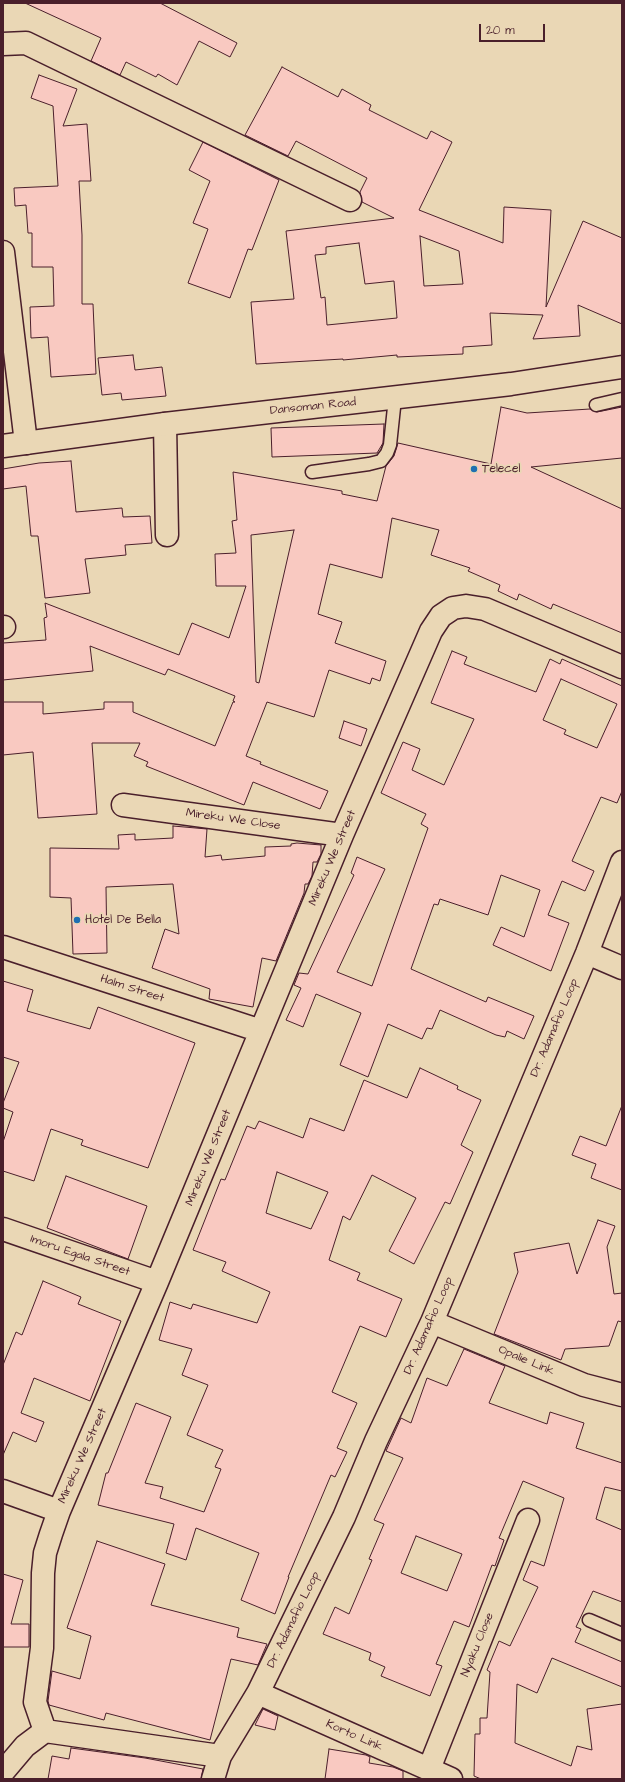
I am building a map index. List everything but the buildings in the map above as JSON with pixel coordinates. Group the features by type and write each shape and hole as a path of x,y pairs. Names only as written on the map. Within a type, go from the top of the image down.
{"street":[{"path":"3,44 26,43 350,200"},
{"path":"3,252 26,443"},
{"name":"Dansoman Road","path":"3,446 165,424 511,384 622,367"},
{"path":"165,424 167,535"},
{"name":"Mireku We Street","path":"45,1731 35,1702 42,1648 43,1573 45,1554 59,1511 158,1282 342,835 431,631 441,616 453,608 466,606 485,609 622,667"},
{"name":"Mireku We Close","path":"123,806 342,835"},
{"name":"Dr. Adamafio Loop","path":"214,1779 220,1756 258,1693 344,1517 376,1441 432,1322 587,953 622,862"},
{"name":"Halm Street","path":"3,946 261,1031"},
{"path":"587,953 622,968"},
{"name":"Imoru Egala Street","path":"3,1229 158,1282"},
{"name":"Opalie Link","path":"432,1322 584,1385 622,1395"},
{"path":"3,1491 59,1511"},
{"name":"Nyaku Close","path":"429,1769 528,1520"},
{"name":"Korto Link","path":"258,1693 451,1779"},
{"path":"3,1772 25,1746 45,1731 220,1756"}],"lane":[{"path":"312,472 381,461 390,445 395,398"},
{"path":"596,405 622,399"},
{"path":"588,1620 622,1634"}],"place":[{"name":"Telecel","path":"474,469"},
{"name":"Hotel De Bella","path":"77,920"}]}
